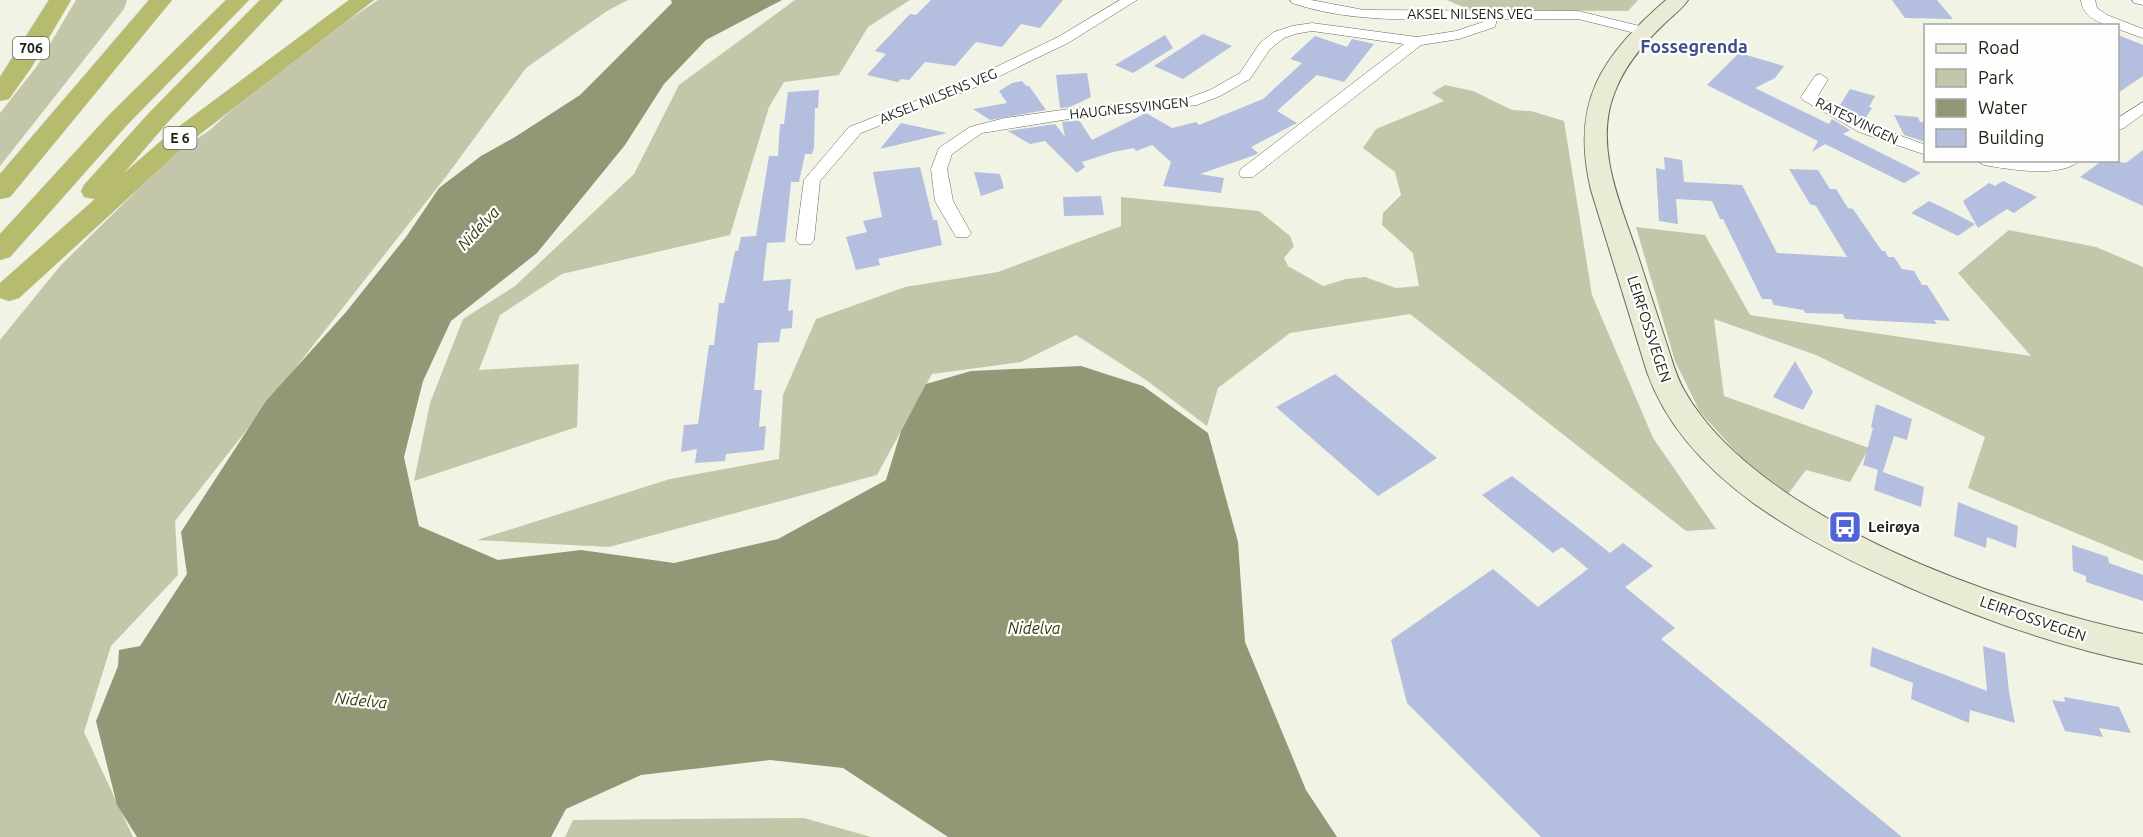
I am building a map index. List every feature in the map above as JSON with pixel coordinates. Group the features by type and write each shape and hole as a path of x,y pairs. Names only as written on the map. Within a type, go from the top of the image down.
{"highway":[{"name":"706","path":"0,94 19,68 60,0"},
{"path":"0,191 161,0"},
{"path":"0,251 118,120 238,0"},
{"name":"E 6","path":"5,297 158,118 272,0"},
{"name":"E 6","path":"5,297 178,139 363,0"}],"street":[{"name":"AKSEL NILSENS VEG","path":"805,240 812,180 855,130 990,76 1063,40 1130,0"},
{"name":"AKSEL NILSENS VEG","path":"1297,0 1318,7 1364,14 1578,15 1643,31"},
{"name":"LEIRFOSSVEGEN","path":"1678,0 1643,31 1603,89 1594,133 1602,186 1656,354 1669,390 1690,423 1729,467 1775,504 1856,549 1954,592 2021,617 2083,637 2143,649"},
{"path":"2088,0 2087,3 2095,14 2143,34"},
{"name":"HAUGNESSVINGEN","path":"962,233 944,201 939,169 945,152 976,130 1005,123 1069,114 1191,102 1215,93 1245,76 1265,46 1292,30 1312,27 1417,40 1459,34 1490,24 1490,13"},
{"name":"HAUGNESSVINGEN","path":"1247,173 1417,40"},
{"name":"RATESVINGEN","path":"1820,79 1809,97 1824,108 1884,136 1924,149"},
{"path":"2121,119 2143,107"},
{"path":"2011,162 2051,165 2064,162"}],"green space":[{"path":"76,0 127,0 124,9 0,166 0,113 37,66"},
{"path":"378,0 628,0 607,11 526,68 448,174 175,521 178,575 111,646 84,732 133,837 0,837 0,340 60,266 174,154 210,130 272,72"},
{"path":"795,0 910,0 868,27 839,75 784,82 769,107 730,235 562,274 500,315 479,370 579,364 577,427 414,481 430,403 463,319 515,286 634,174 679,85"},
{"path":"1447,0 1638,0 1628,11 1470,10"},
{"path":"1445,85 1473,91 1512,110 1531,111 1564,121 1592,295 1653,438 1716,529 1686,531 1410,314 1290,333 1218,388 1207,426 1146,380 1076,335 1021,362 932,374 877,475 609,547 477,540 670,479 779,459 783,395 816,319 905,287 998,272 1121,226 1121,197 1259,211 1290,236 1294,246 1284,258 1288,266 1323,286 1346,279 1365,277 1396,288 1419,286 1413,253 1382,225 1383,213 1401,195 1395,172 1363,148 1376,129 1444,101 1432,93"},
{"path":"1636,227 1705,235 1750,315 2031,356 1958,273 2009,230 2096,247 2143,267 2143,561 1968,488 1985,437 1816,355 1714,319 1724,396 1869,448 1850,482 1806,470 1788,494 1746,463 1700,412 1675,361"},
{"path":"804,818 871,837 565,837 573,820"}],"water":[{"name":"Nidelva","path":"671,0 782,0 706,40 664,84 625,145 537,253 451,321 423,381 404,457 419,526 498,560 581,550 674,563 778,539 886,480 901,431 926,384 971,371 1081,366 1143,386 1208,433 1238,542 1245,642 1306,790 1337,837 948,837 843,768 770,760 641,775 566,809 551,837 137,837 117,805 96,721 118,666 119,650 140,646 187,574 181,532 266,401 346,312 406,237 439,188 481,156 580,95 672,3"}],"building":[{"path":"931,0 1063,0 1040,28 1021,24 1002,47 976,42 955,66 925,62 909,80 901,79 898,82 867,75 886,54 875,51 910,14 916,15"},
{"path":"1892,0 1937,0 1953,19 1905,18"},
{"path":"1203,34 1232,46 1183,79 1154,66"},
{"path":"1165,35 1173,48 1133,73 1115,65"},
{"path":"2119,35 2143,45 2143,76 2119,92"},
{"path":"1315,36 1347,47 1352,39 1374,44 1344,82 1317,75 1277,111 1297,123 1251,147 1258,153 1200,174 1224,178 1221,193 1163,186 1171,162 1152,145 1136,151 1134,148 1113,152 1082,162 1085,167 1077,173 1045,141 1030,144 1008,131 1055,124 1065,137 1062,122 1079,120 1092,140 1146,113 1172,128 1196,122 1199,125 1263,99 1302,63 1290,59"},
{"path":"1739,53 1784,66 1775,78 1755,88 1829,124 1832,119 1850,130 1843,134 1921,173 1904,183 1825,144 1812,152 1818,141 1707,85"},
{"path":"1087,73 1091,97 1070,107 1060,108 1056,75"},
{"path":"1022,81 1029,86 1046,110 990,120 973,109 1007,103 999,91 1012,83"},
{"path":"1850,89 1875,96 1869,107 1872,108 1865,119 1840,105"},
{"path":"819,90 818,108 815,108 814,148 812,154 805,154 799,182 791,182 785,242 767,243 763,281 791,279 788,311 793,310 792,328 781,329 779,342 758,343 754,390 762,390 759,427 766,426 764,450 726,454 725,461 695,463 697,449 681,452 684,425 698,424 709,345 714,345 719,303 724,303 735,251 738,251 741,237 756,236 769,156 778,156 780,124 784,124 788,92"},
{"path":"1894,115 1918,117 1920,122 1924,122 1924,141 1904,135"},
{"path":"901,123 947,133 880,149"},
{"path":"2143,150 2143,206 2080,177 2100,162 2126,163"},
{"path":"1664,157 1682,160 1684,182 1742,185 1777,253 1847,257 1816,206 1810,204 1789,169 1818,170 1830,189 1836,189 1848,208 1853,209 1882,251 1885,251 1888,257 1894,257 1902,269 1914,271 1922,285 1927,285 1950,321 1934,320 1937,324 1845,319 1843,314 1805,313 1804,310 1774,305 1771,299 1762,299 1712,201 1676,199 1678,224 1659,221 1656,168 1665,170"},
{"path":"920,167 933,220 937,220 942,245 878,259 880,265 856,270 846,237 867,232 863,221 882,217 873,172"},
{"path":"974,172 1000,174 1004,188 981,196"},
{"path":"2003,181 2037,197 2014,213 2007,209 1978,228 1963,201 1989,183 1995,186"},
{"path":"1101,196 1104,215 1064,216 1063,197"},
{"path":"1929,201 1975,224 1958,236 1911,213"},
{"path":"1795,361 1813,392 1803,410 1773,397"},
{"path":"1335,374 1437,458 1378,496 1276,407"},
{"path":"1876,404 1912,419 1907,440 1894,436 1883,472 1924,487 1921,507 1874,490 1878,470 1863,465 1873,428 1871,427"},
{"path":"1512,476 1610,553 1623,543 1653,566 1625,587 1675,628 1661,639 1902,837 1541,837 1407,703 1391,640 1493,569 1538,607 1588,569 1562,547 1553,553 1482,495"},
{"path":"1958,502 2018,526 2016,548 1987,537 1986,548 1954,536"},
{"path":"2072,545 2108,557 2109,563 2143,575 2143,601 2086,582 2086,576 2073,571"},
{"path":"1983,646 2005,653 2015,723 1970,710 1969,723 1911,699 1913,683 1870,666 1872,647 1987,691"},
{"path":"2064,697 2119,707 2131,733 2099,728 2103,737 2065,731 2052,700 2065,702"}],"place":[{"name":"Leirøya","path":"1845,527"}],"district":[{"name":"Fossegrenda","path":"1694,47"}]}
